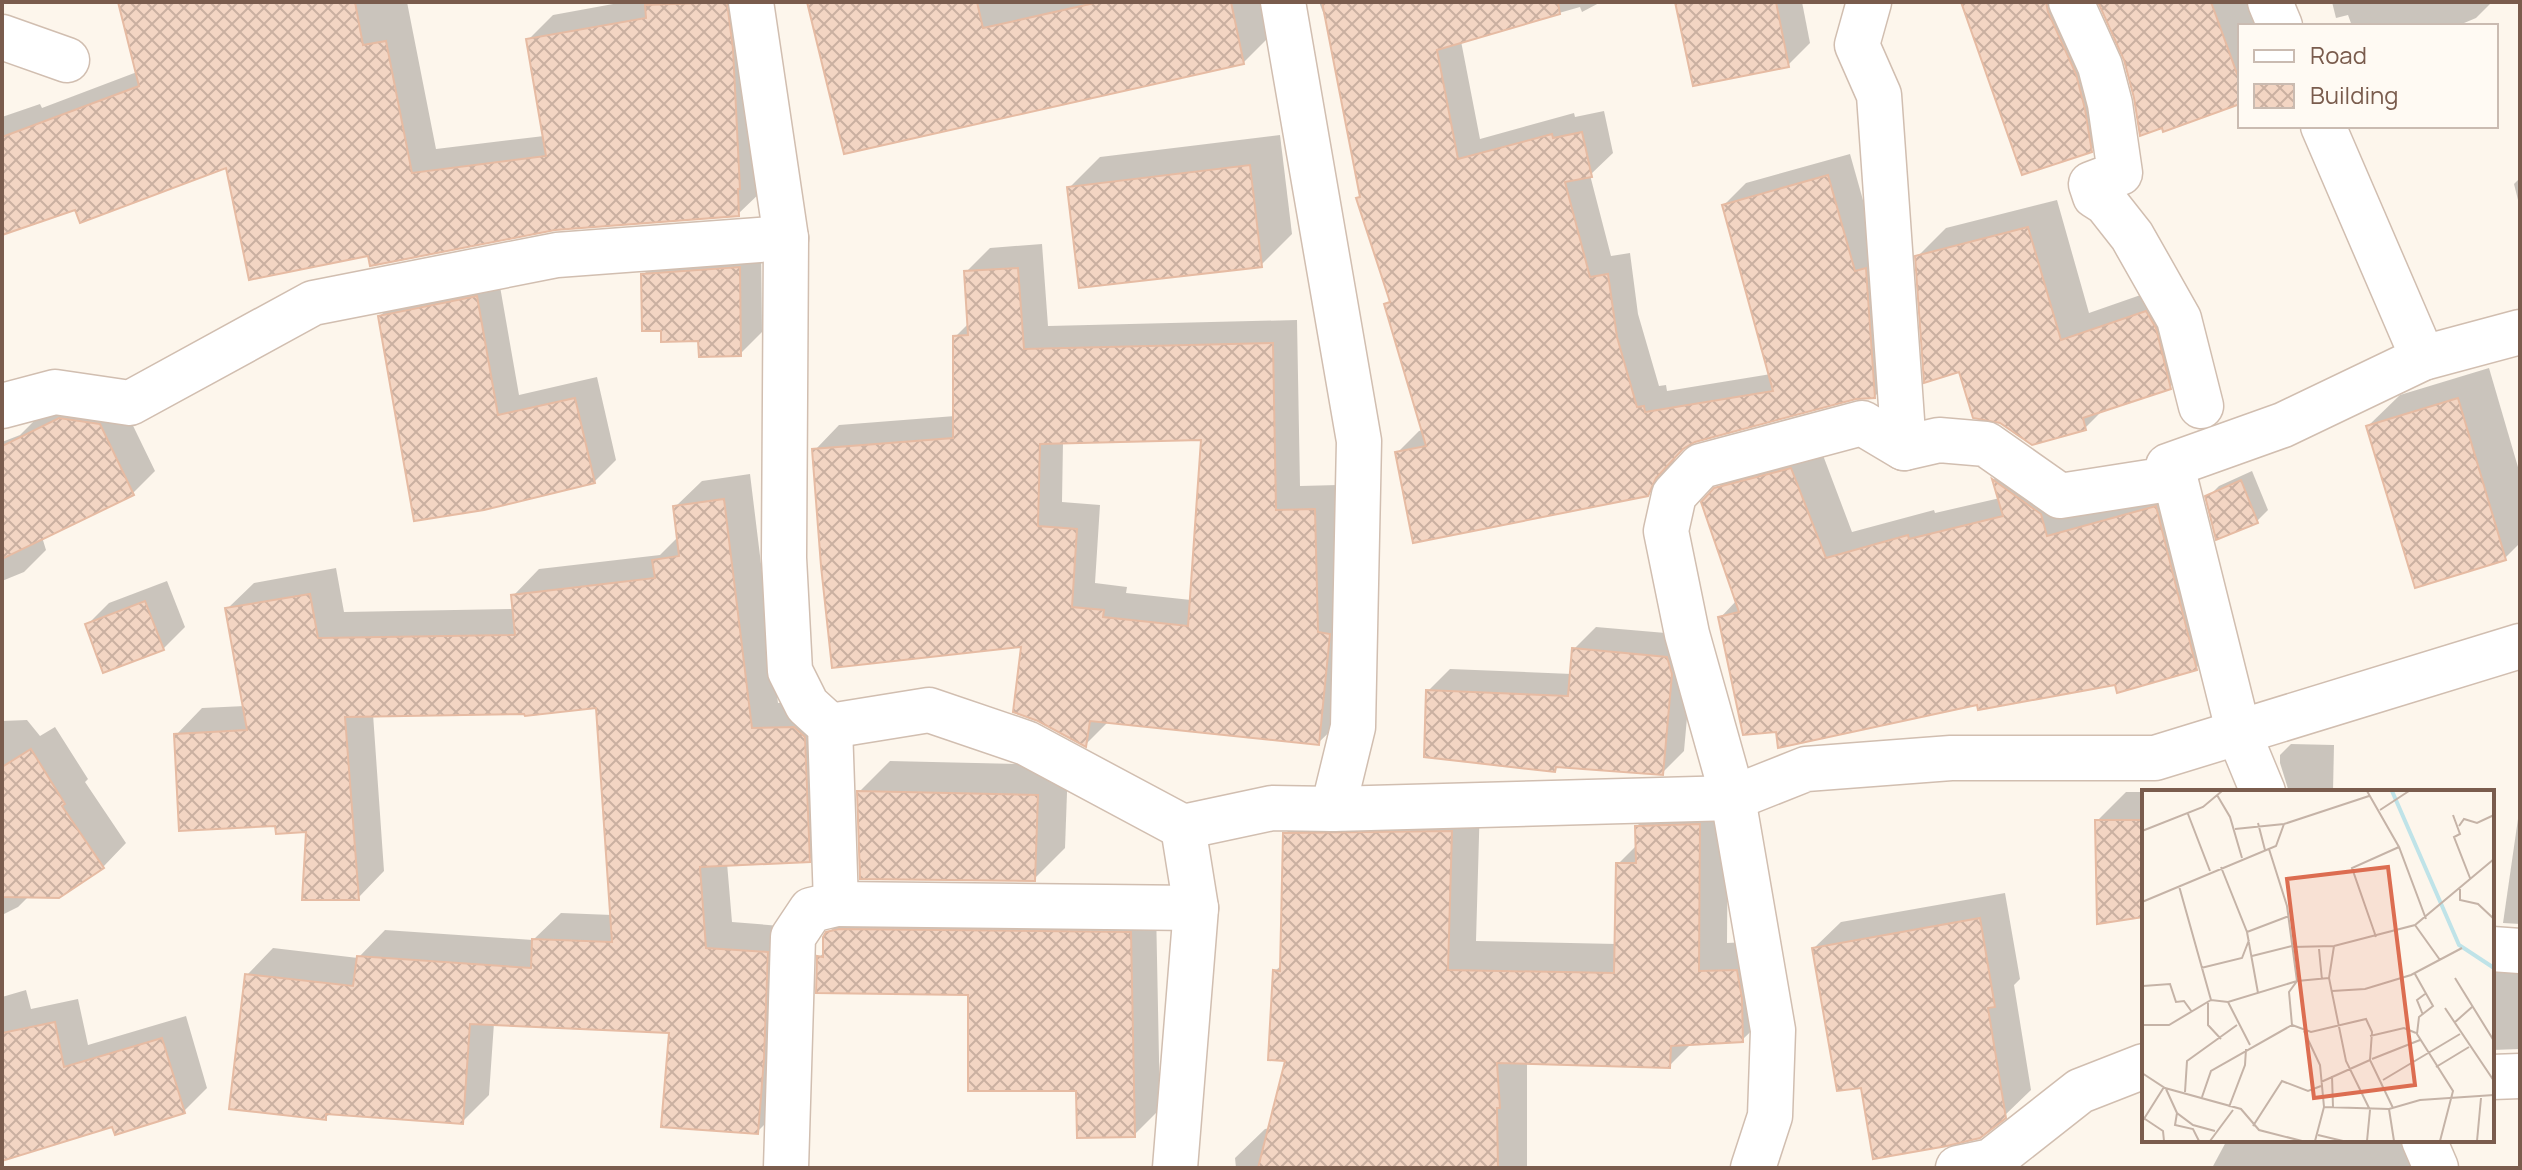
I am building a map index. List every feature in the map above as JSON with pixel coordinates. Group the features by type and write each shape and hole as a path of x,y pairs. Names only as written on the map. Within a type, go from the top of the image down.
{"street":[{"path":"751,2 786,238 784,558 790,671 807,705 830,726 836,904"},
{"path":"1283,2 1359,441 1353,727 1333,809"},
{"path":"1869,2 1857,45 1879,95 1904,448"},
{"path":"2071,2 2100,66 2110,104 2120,173 2091,184 2095,196 2106,203 2132,236 2179,319 2201,406"},
{"path":"2270,2 2279,24"},
{"path":"2,37 67,60"},
{"path":"2324,128 2423,358"},
{"path":"2,406 55,392 130,403 313,303 557,255 786,238"},
{"path":"1753,1168 1770,1116 1773,1030 1733,798 1687,634 1666,531 1674,495 1701,466 1862,423 1904,448 1939,440 1986,444 2060,496 2171,472 2283,425 2423,358 2520,332"},
{"path":"2201,406 2266,417 2283,425"},
{"path":"2201,406 2178,425 2167,442 2171,472 2239,734 2262,790"},
{"path":"830,726 929,710 1026,743 1183,827 1272,808 1733,798 1806,769 1951,758 2155,758 2520,646"},
{"path":"1175,1168 1196,908 1183,827"},
{"path":"786,1168 793,937 811,910 836,904 1196,908"},
{"path":"2494,949 2520,951"},
{"path":"1958,1168 1991,1161 2080,1091 2142,1067"},
{"path":"2494,1077 2520,1076"},
{"path":"2425,1142 2436,1168"}],"building":[{"path":"118,2 355,2 363,45 386,41 412,173 546,156 526,39 646,18 645,5 727,2 733,49 739,216 555,230 370,266 368,256 249,280 226,168 80,223 75,210 2,235 2,137 139,86"},
{"path":"807,2 977,2 983,28 1099,2 1231,2 1244,64 844,154"},
{"path":"1322,2 1558,2 1560,14 1437,50 1458,159 1552,134 1553,138 1582,132 1592,177 1565,182 1590,277 1608,274 1617,337 1637,407 1644,406 1645,412 1773,391 1722,205 1828,175 1855,271 1866,268 1875,398 1856,399 1695,442 1683,449 1656,478 1648,496 1413,543 1395,452 1426,446 1384,304 1390,302 1356,198 1360,197"},
{"path":"1675,2 1776,2 1789,67 1693,86"},
{"path":"1961,2 2046,2 2076,74 2092,152 2022,175"},
{"path":"2098,2 2211,2 2238,76 2238,105 2163,132 2162,128 2140,136 2124,60"},
{"path":"1250,165 1262,267 1079,288 1067,187"},
{"path":"2028,227 2061,340 2146,311 2156,328 2171,389 2083,418 2086,430 2032,445 2000,423 1973,418 1959,372 1924,383 1915,256"},
{"path":"740,267 741,356 699,357 698,341 661,342 661,331 642,331 641,274"},
{"path":"1018,268 1024,349 1273,343 1276,510 1315,509 1318,632 1330,634 1319,745 1090,721 1086,747 1038,721 1013,712 1021,647 832,668 812,449 953,438 953,336 968,335 964,271","holes":["1201,440 1188,626 1103,617 1104,610 1072,607 1077,529 1038,526 1040,444"]},
{"path":"477,296 498,415 575,398 595,483 484,510 414,521 378,316"},
{"path":"2458,398 2506,560 2415,588 2366,426"},
{"path":"59,418 100,424 134,495 2,559 2,446"},
{"path":"1791,468 1826,558 1908,535 1909,539 2003,516 1992,479 2041,514 2047,536 2156,506 2197,670 2117,693 2115,685 1978,710 1977,705 1778,748 1776,732 1743,735 1718,617 1739,612 1701,502 1714,488"},
{"path":"2241,480 2258,523 2216,540 2205,496"},
{"path":"724,499 752,728 794,727 805,737 810,862 700,867 706,948 768,952 758,1134 661,1127 669,1033 470,1024 463,1124 326,1114 326,1120 229,1109 245,974 353,986 357,956 531,968 532,939 612,942 596,708 525,716 345,717 359,900 302,900 306,832 276,834 275,826 179,831 174,734 247,730 225,608 310,594 318,638 515,635 511,595 655,578 652,560 679,556 673,506"},
{"path":"145,601 164,650 103,673 85,624"},
{"path":"1572,648 1667,657 1672,674 1663,775 1556,767 1555,772 1424,757 1426,690 1568,696"},
{"path":"31,749 65,804 62,806 104,868 59,898 2,897 2,767"},
{"path":"857,791 1038,795 1035,881 860,879"},
{"path":"2095,820 2142,820 2142,917 2097,924"},
{"path":"1700,824 1699,971 1737,970 1742,998 1743,1042 1671,1046 1670,1068 1497,1063 1500,1108 1497,1108 1498,1168 1258,1168 1285,1061 1268,1060 1273,970 1280,971 1283,833 1452,831 1448,970 1614,973 1616,863 1636,863 1635,826"},
{"path":"1980,918 1995,1007 1988,1008 2006,1118 1980,1138 1873,1159 1861,1088 1837,1091 1812,948"},
{"path":"839,929 1131,932 1135,1137 1077,1138 1076,1091 968,1091 968,995 816,993 817,956 823,957 823,937 826,932"},
{"path":"55,1022 64,1067 162,1038 185,1113 115,1135 112,1127 2,1161 2,1033"}]}
